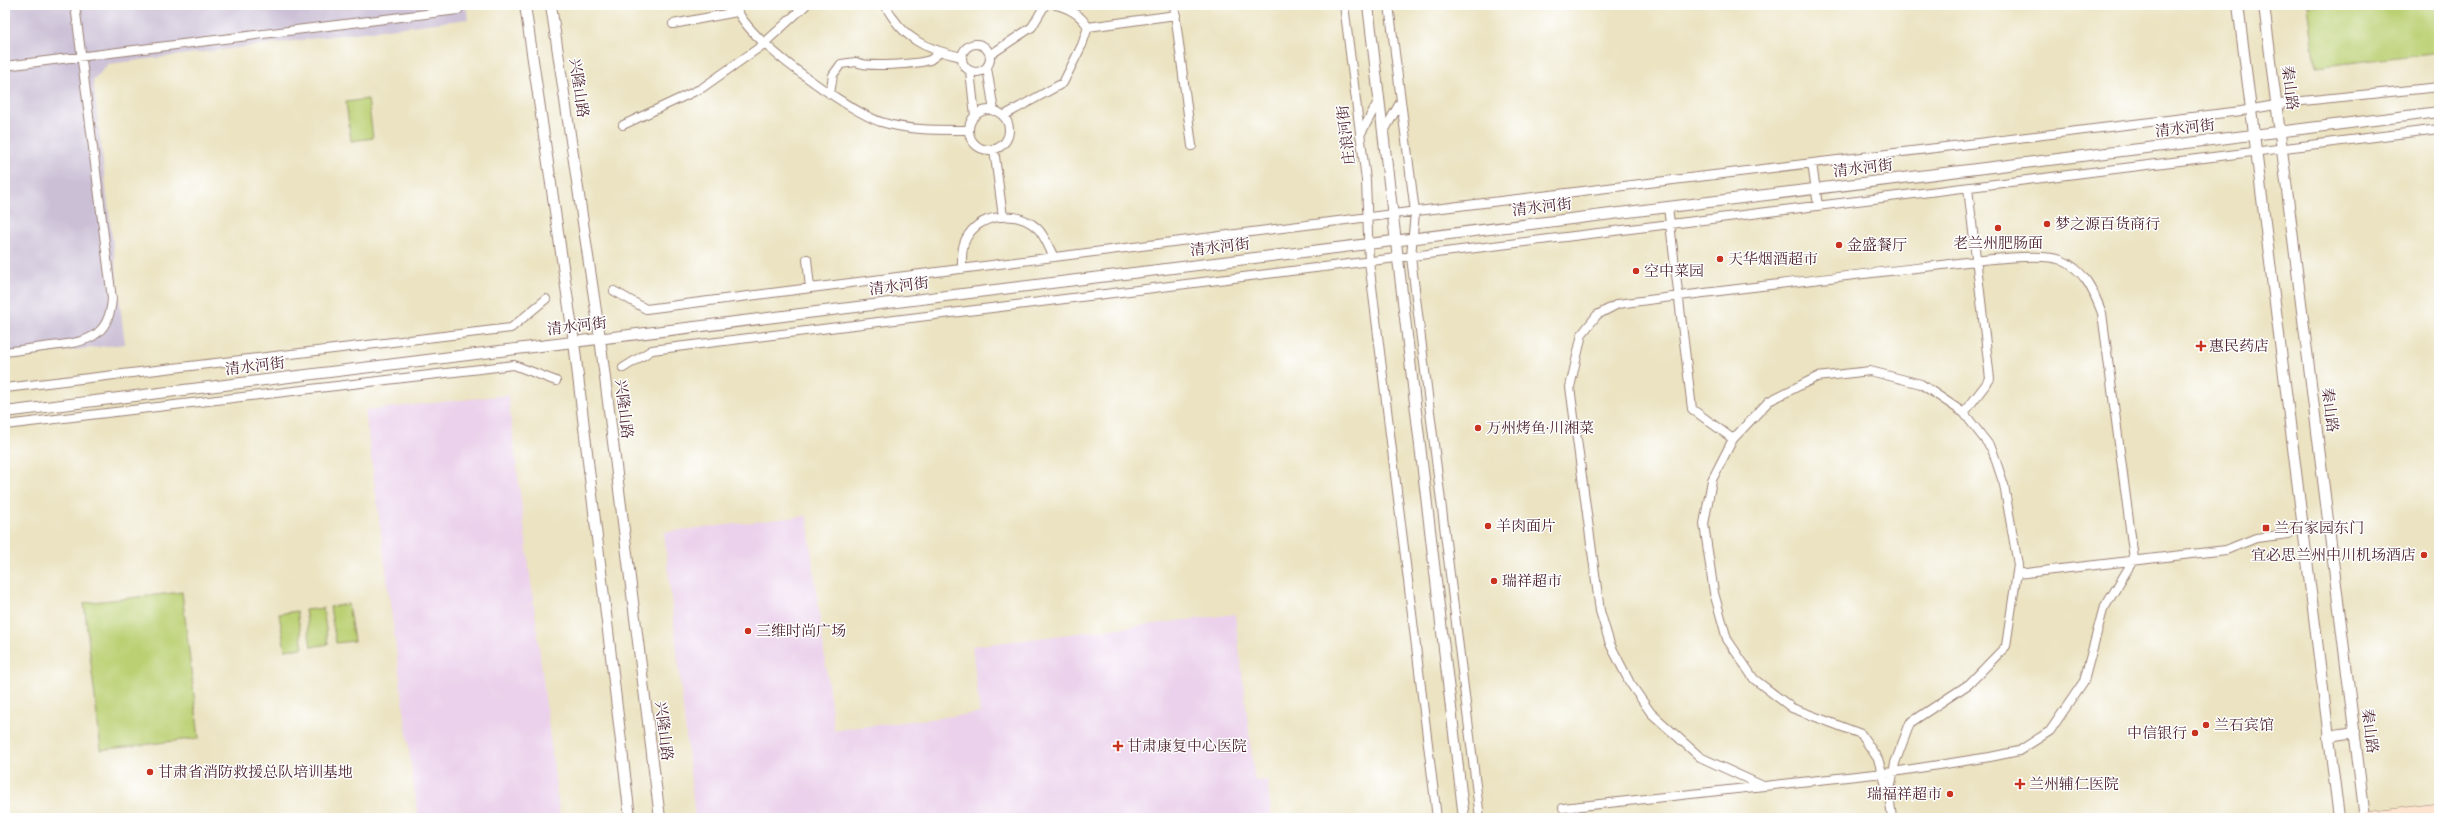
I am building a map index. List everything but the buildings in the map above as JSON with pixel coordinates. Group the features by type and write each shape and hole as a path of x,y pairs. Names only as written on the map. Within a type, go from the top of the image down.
{"main road":[{"path":"2365,818 2439,808"}],"street":[{"path":"5,352 76,343 88,340 103,328 111,312 112,299 75,5"},
{"path":"5,66 458,10 457,5"},
{"path":"525,5 574,342 630,818"},
{"name":"兴隆山路","path":"551,5 600,338 660,818"},
{"path":"623,125 702,88 764,44 806,5"},
{"path":"885,5 899,26 922,46 962,57"},
{"path":"994,111 987,68 990,55 1032,27 1045,5"},
{"path":"1056,5 1070,9 1083,19 1088,27"},
{"path":"1174,5 1192,146"},
{"name":"庄浪河街","path":"1344,5 1366,180 1369,262 1437,818"},
{"path":"1368,5 1464,818"},
{"path":"1389,5 1415,212 1411,256 1480,818"},
{"path":"2238,5 2339,818"},
{"name":"秦山路","path":"2264,5 2365,818"},
{"path":"673,24 737,8 764,44 855,111 881,122 918,130 969,130"},
{"path":"1088,27 1176,15"},
{"path":"1003,116 1063,83 1082,45 1088,27"},
{"path":"987,68 979,72 970,71 964,66 962,57 965,48 973,44 982,45 990,55"},
{"path":"830,94 833,75 841,64 856,62 862,66 930,60 940,52"},
{"path":"970,71 974,116 969,130 971,140 979,147 994,149 1003,144 1008,135 1008,125 1003,116 994,111 984,111 974,116"},
{"path":"614,290 646,309 1393,214 1812,164 2276,105 2439,87"},
{"path":"1360,135 1379,100"},
{"path":"1383,133 1401,101"},
{"name":"清水河街","path":"5,412 2439,112"},
{"path":"623,368 652,350 1369,262 1398,257 2282,150 2439,129"},
{"path":"994,149 1003,217"},
{"path":"1812,164 1818,206"},
{"path":"1964,412 1990,378 1978,261 1968,188"},
{"path":"1668,207 1692,409 1733,439"},
{"path":"962,269 963,247 968,234 981,223 1003,217 1025,219 1038,229 1054,258"},
{"path":"1563,808 1893,772 2019,751 2050,731 2084,681 2103,610 2134,560 2102,313 2093,291 2085,278 2074,267 2060,259 2044,256 1978,261 1618,304 1603,310 1588,325 1582,334 1570,386 1600,612 1610,644 1630,683 1651,714 1700,757 1763,786"},
{"path":"806,259 810,288"},
{"path":"5,388 511,328 546,299"},
{"path":"5,425 514,365 556,381"},
{"path":"1889,796 1893,772 1910,723 1969,684 2006,646 2018,565 2004,485 1997,463 1992,449 1964,412 1921,384 1870,371 1817,377 1769,401 1733,439 1712,480 1704,524 1714,593 1727,639 1754,679 1792,708 1861,734 1878,759 1889,796 1892,818"},
{"path":"2017,574 2226,550 2256,538 2289,534"},
{"path":"2328,736 2354,732"}],"shaded area":[{"path":"5,5 466,5 468,19 108,64 93,81 125,344 5,358"},
{"path":"508,395 560,818 418,818 365,410"},
{"path":"807,516 834,730 980,713 972,646 1235,614 1255,781 1267,780 1272,818 695,818 664,532"}],"green space":[{"path":"2308,5 2439,5 2439,52 2316,67"},
{"path":"368,99 373,138 351,141 346,102"},
{"path":"182,592 199,738 101,750 84,603"},
{"path":"348,604 354,641 336,643 330,607"},
{"path":"323,608 328,644 311,647 305,610"},
{"path":"297,611 303,648 285,650 279,614"}],"place":[{"name":"梦之源百货商行","path":"2047,224"},
{"name":"老兰州肥肠面","path":"1998,228"},
{"name":"金盛餐厅","path":"1839,245"},
{"name":"天华烟酒超市","path":"1720,259"},
{"name":"空中菜园","path":"1636,271"},
{"name":"惠民药店","path":"2201,346"},
{"name":"万州烤鱼·川湘菜","path":"1478,428"},
{"name":"羊肉面片","path":"1488,526"},
{"name":"兰石家园东门","path":"2266,528"},
{"name":"宜必思兰州中川机场酒店","path":"2424,555"},
{"name":"瑞祥超市","path":"1494,581"},
{"name":"三维时尚广场","path":"748,631"},
{"name":"兰石宾馆","path":"2206,725"},
{"name":"中信银行","path":"2195,733"},
{"name":"甘肃康复中心医院","path":"1118,746"},
{"name":"甘肃省消防救援总队培训基地","path":"150,772"},
{"name":"兰州辅仁医院","path":"2020,784"},
{"name":"瑞福祥超市","path":"1950,794"}]}
